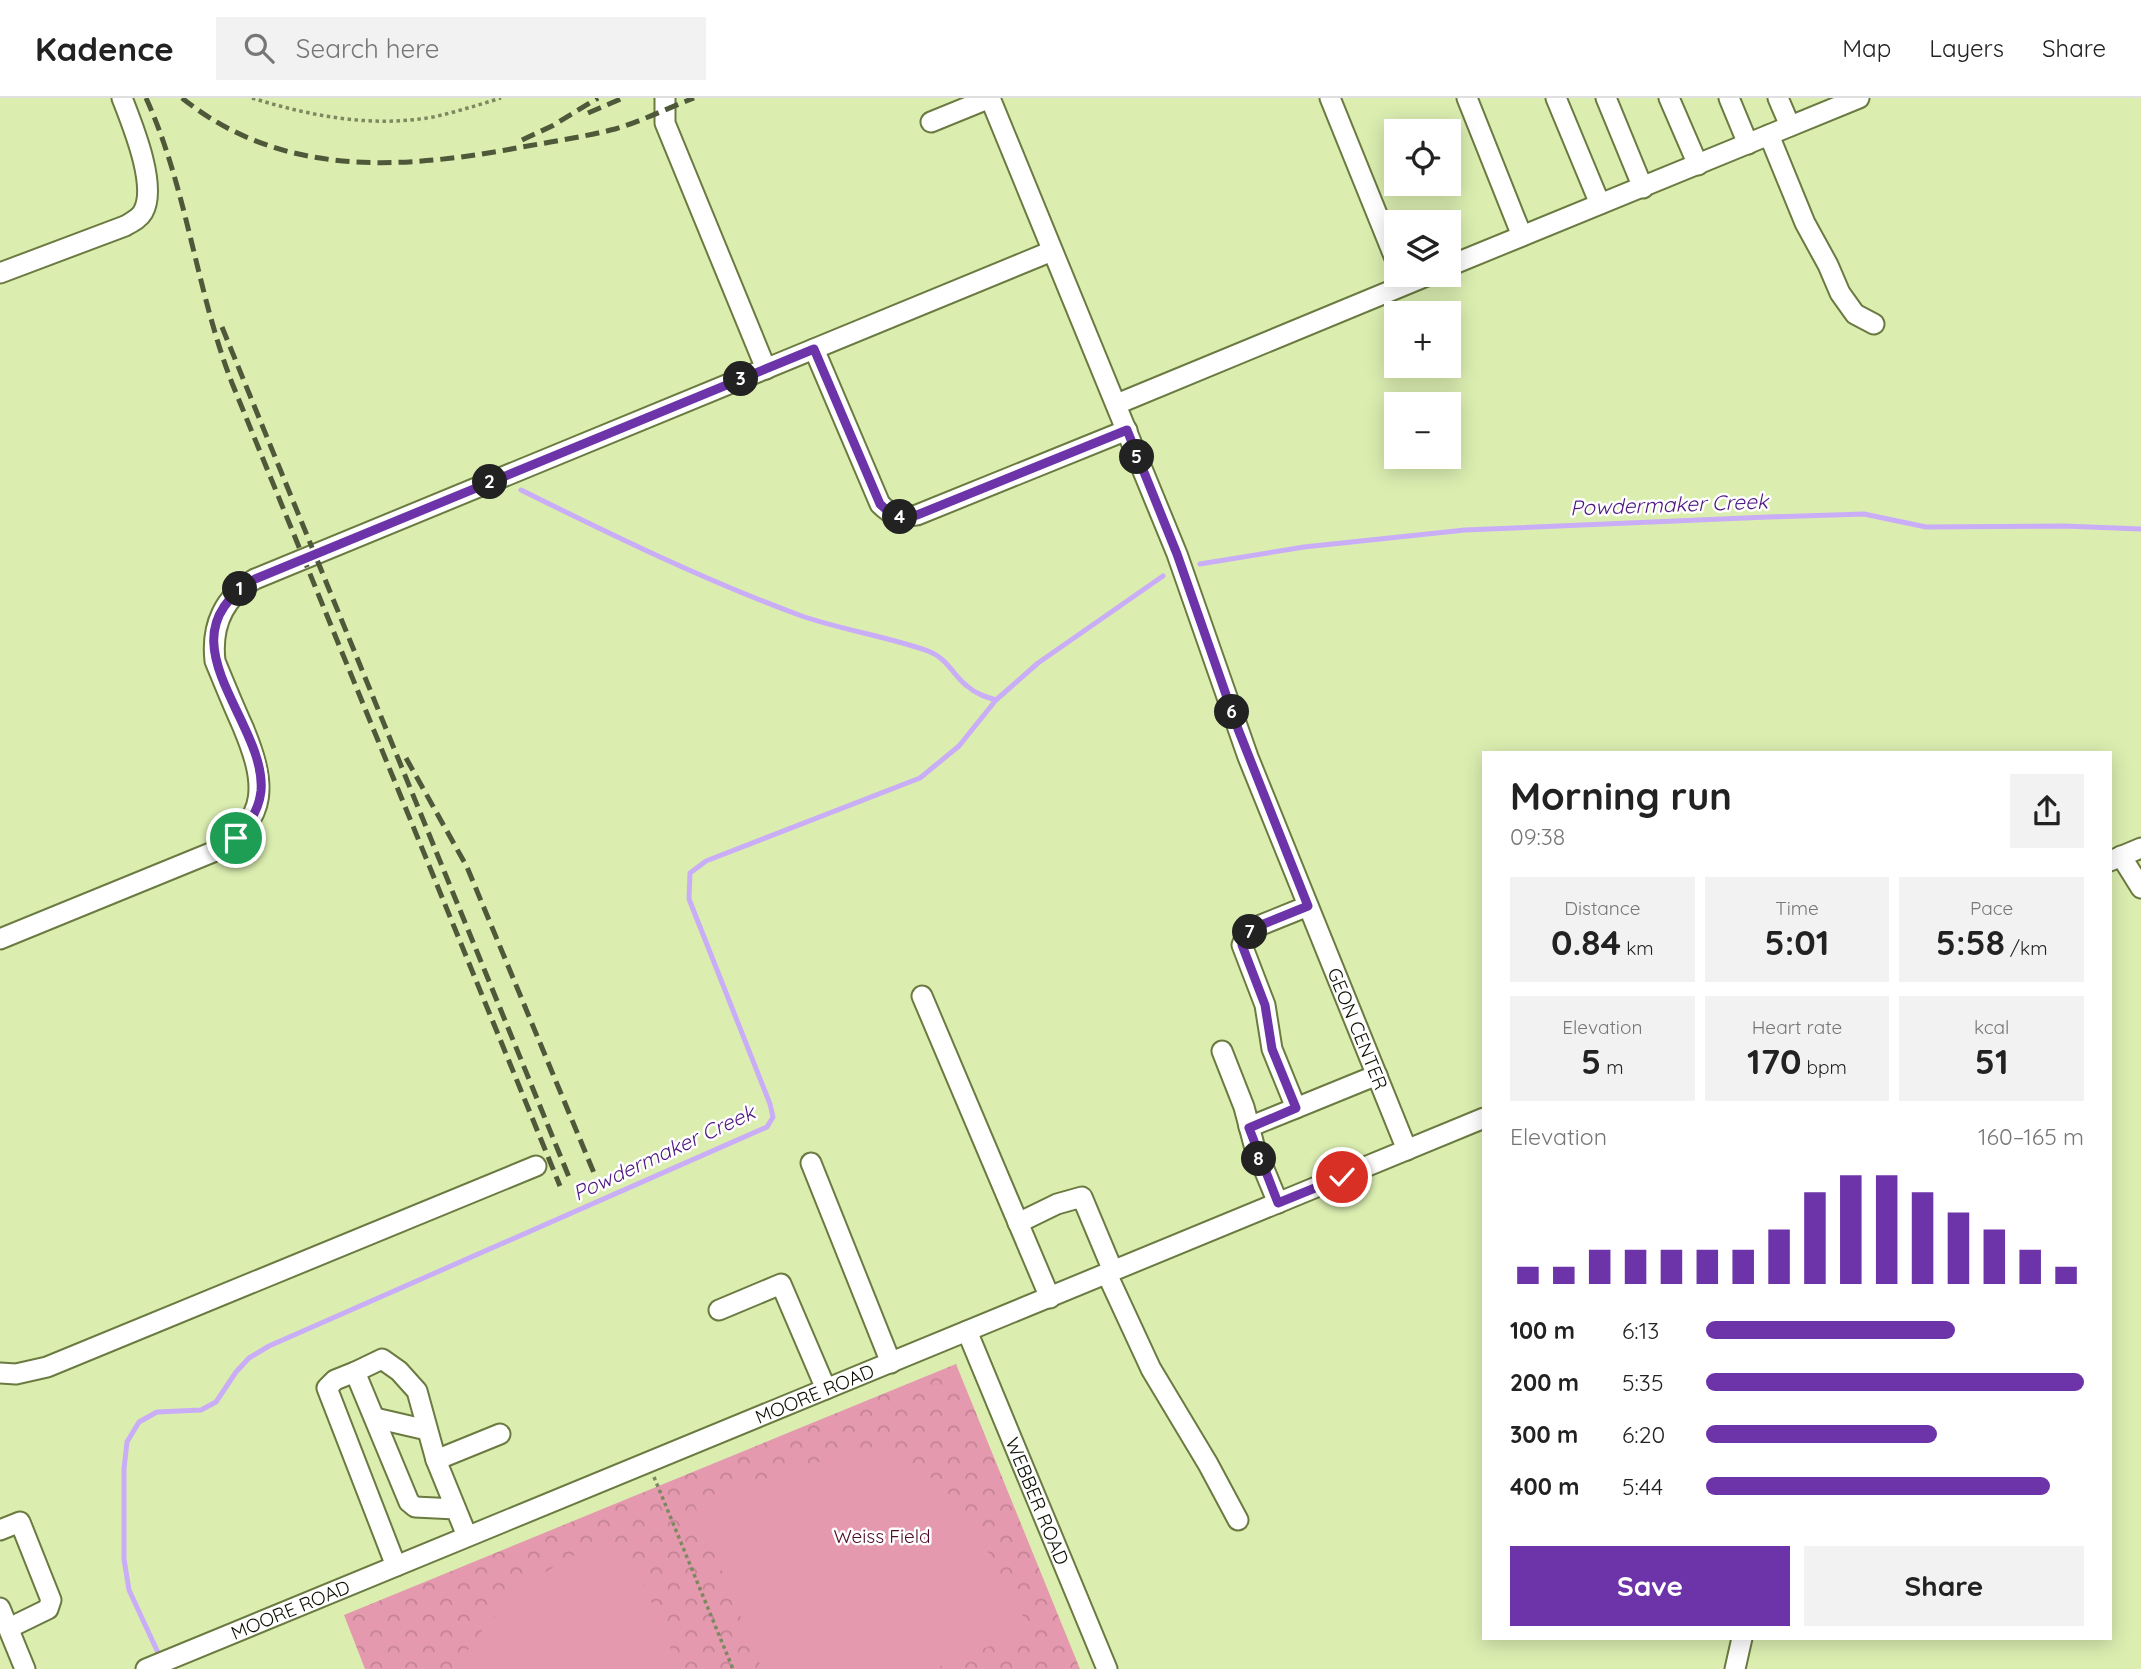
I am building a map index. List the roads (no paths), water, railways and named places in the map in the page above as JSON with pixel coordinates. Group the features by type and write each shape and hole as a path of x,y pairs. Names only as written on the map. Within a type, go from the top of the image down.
{"street":[{"path":"0,273 125,226 142,213 146,204 146,180 133,125 122,98"},
{"path":"665,98 665,123 766,369"},
{"path":"931,122 990,98"},
{"name":"GEON CENTER","path":"990,98 1181,564 1238,729 1407,1150"},
{"path":"1330,98 1384,231"},
{"path":"1467,98 1522,236"},
{"path":"1556,98 1600,204"},
{"path":"1606,98 1643,188"},
{"path":"1669,98 1698,165"},
{"path":"1729,98 1748,144"},
{"path":"1778,98 1790,126"},
{"path":"1461,262 1790,126 1828,104 1859,98"},
{"path":"1769,135 1805,223 1840,293 1855,314 1874,324"},
{"path":"0,939 213,852 236,838 251,820 261,790 258,768 215,661 214,647 223,608 242,587 255,579 1052,251"},
{"path":"1117,404 1388,287"},
{"path":"814,349 880,504 890,514 901,518 917,515 1127,430"},
{"path":"2141,848 2116,858 2141,888"},
{"path":"1296,1108 1272,1049 1265,1005 1242,945 1246,935 1256,927 1308,906"},
{"path":"922,996 1050,1297"},
{"path":"1222,1051 1278,1203"},
{"path":"1249,1128 1377,1075"},
{"name":"MOORE ROAD","path":"157,1664 1482,1119"},
{"path":"811,1163 891,1363"},
{"path":"0,1373 16,1374 47,1367 536,1167"},
{"path":"1018,1223 1057,1204 1082,1197 1110,1273 1151,1369 1238,1520"},
{"path":"719,1310 781,1284 825,1389"},
{"name":"WEBBER ROAD","path":"967,1331 1107,1669"},
{"path":"396,1566 327,1388 335,1380 383,1360 399,1371 417,1391 436,1460 467,1536"},
{"path":"355,1372 409,1502 415,1507 456,1508"},
{"path":"374,1418 427,1430"},
{"path":"436,1460 500,1434"},
{"path":"0,1530 20,1522 51,1600 48,1609 9,1628"},
{"path":"0,1608 25,1669"},
{"path":"1735,1669 1741,1640"}],"waterway":[{"path":"521,490 728,587 799,615 935,654 970,689 996,700"},
{"name":"Powdermaker Creek","path":"1200,564 1304,547 1465,530 1768,517 1864,514 1926,527 2064,526 2141,529"},
{"name":"Powdermaker Creek","path":"160,1657 129,1590 124,1559 124,1469 127,1442 139,1422 157,1412 201,1410 216,1402 249,1358 269,1346 767,1127 773,1117 770,1104 689,899 690,873 706,861 920,778 959,746 996,700 1038,663 1163,576"}],"railway":[{"path":"146,98 172,167 209,312 232,383 560,1186"},
{"path":"182,98 219,123 257,141 296,154 378,163 463,157 588,135 625,126 694,98"},
{"path":"522,140 552,126 598,98"},
{"path":"588,113 623,98"},
{"path":"222,327 571,1182"},
{"path":"406,758 467,867 594,1173"}],"park label":[{"name":"Weiss Field","path":"882,1536"}]}
